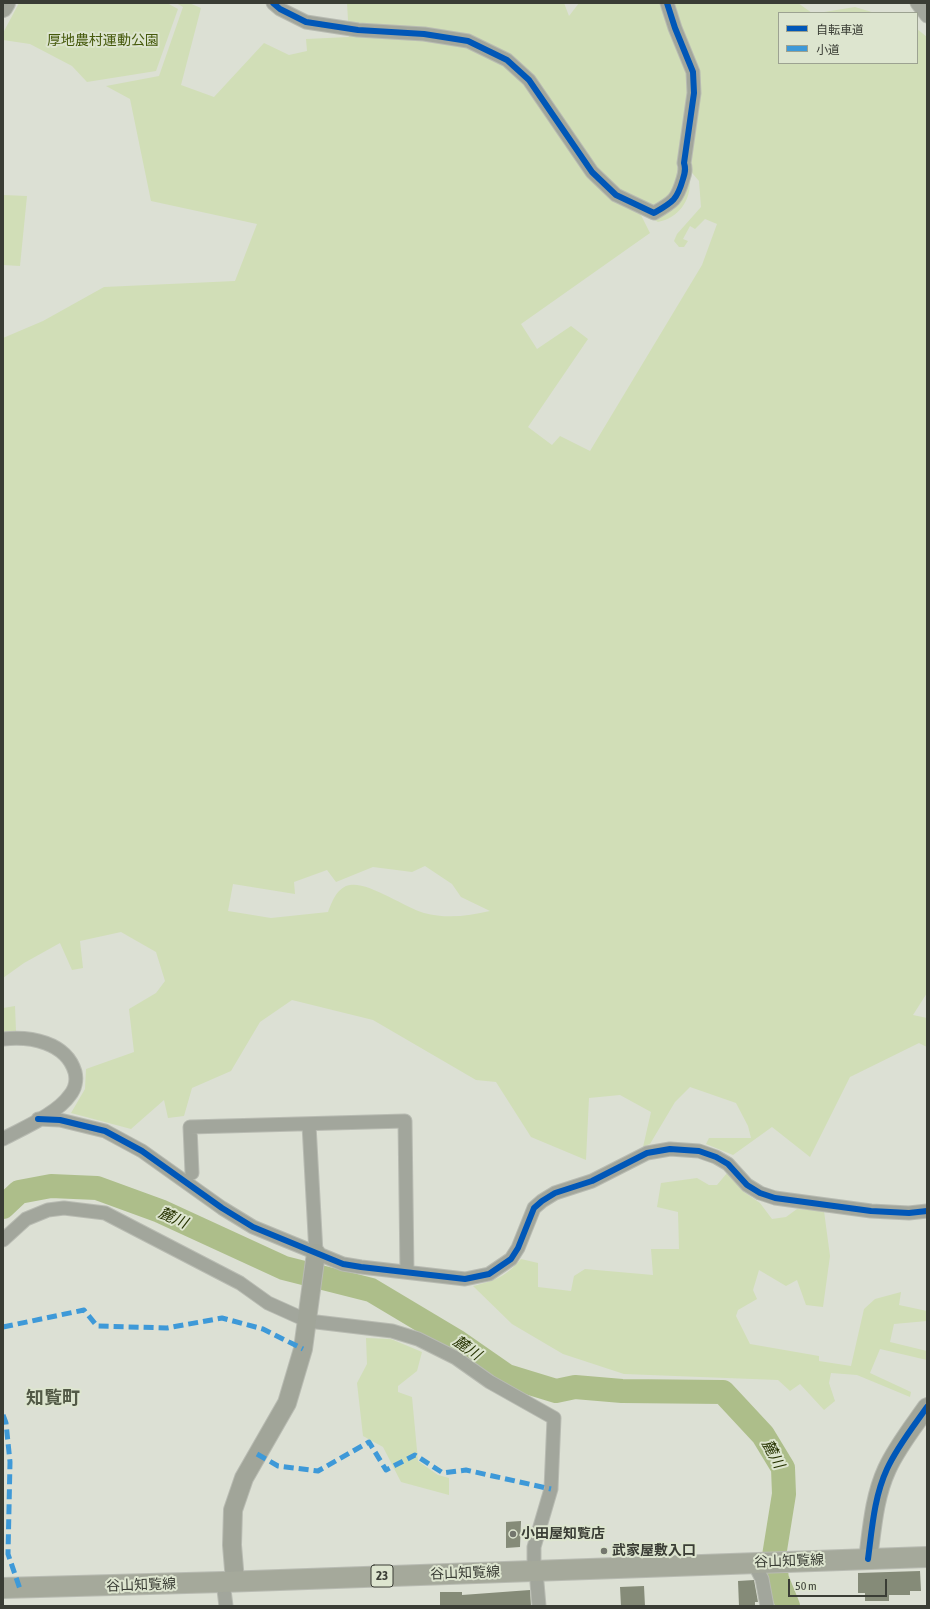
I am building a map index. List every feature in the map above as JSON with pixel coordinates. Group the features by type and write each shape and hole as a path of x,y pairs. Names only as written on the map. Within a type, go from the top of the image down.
{"main road":[{"name":"谷山知覧線","path":"3,1588 229,1582 927,1557"}],"street":[{"path":"3,8 6,3"},
{"path":"273,3 280,9 306,22 358,30 424,34 468,41 507,60 529,80 592,172 616,195 654,213 672,203 679,195 686,168 684,163 694,93 693,72 675,28 667,3"},
{"path":"916,3 927,16"},
{"path":"3,1038 38,1040 53,1046 66,1055 72,1064 76,1076 75,1086 70,1095 60,1106 3,1139"},
{"path":"38,1119 60,1120 105,1131 142,1151 222,1208 253,1227 315,1258 361,1268 465,1279 489,1274 511,1259 518,1248 534,1208 542,1201 555,1193 592,1181 648,1153 670,1149 699,1150 716,1157 728,1164 747,1185 760,1193 775,1198 871,1211 909,1213 927,1211"},
{"path":"192,1173 190,1127 309,1125 405,1121 407,1272"},
{"path":"226,1606 232,1545 233,1510 244,1478 287,1403 303,1349 308,1322 315,1258 309,1125"},
{"path":"3,1240 26,1219 48,1210 64,1208 105,1213 240,1283 268,1303 308,1322 392,1331 418,1339 456,1358 490,1382 554,1418 551,1489 534,1547 534,1566 536,1571 539,1606"},
{"path":"868,1559 874,1510 887,1470 896,1453 927,1407"},
{"path":"757,1562 767,1606"}],"green space":[{"name":"厚地農村運動公園","path":"19,3 167,3 178,9 156,71 87,82 72,66 30,44 3,40 3,33"},
{"path":"176,3 189,3 201,8 181,85 214,97 264,43 289,55 307,51 306,39 349,37 347,3 564,3 569,16 579,3 798,3 811,12 778,12 778,64 918,64 918,30 927,37 927,993 913,1015 927,1018 927,1047 919,1043 850,1077 810,1157 772,1127 733,1155 706,1144 709,1138 751,1138 748,1126 736,1103 690,1087 675,1102 650,1144 643,1147 651,1112 620,1095 589,1098 586,1160 531,1137 496,1082 476,1080 373,1020 292,1000 260,1022 231,1071 192,1088 184,1116 168,1118 164,1100 131,1129 71,1113 85,1089 86,1069 134,1052 129,1009 156,993 165,981 156,952 121,932 80,941 83,968 72,970 60,943 24,963 3,978 3,338 43,321 104,287 235,281 257,224 151,201 130,99 106,86 159,76 183,7","holes":["680,159 699,181 701,207 677,234 674,241 679,247 684,247 688,241 683,239 690,226 695,229 705,219 717,224 702,265 590,451 560,436 552,445 528,427 588,339 571,326 537,349 521,324 650,233 632,197 648,216 658,222 672,217 686,201 690,188 690,180 677,167","425,866 452,884 461,897 490,911 457,916 432,915 416,910 367,887 358,885 345,886 338,892 328,912 271,918 228,911 233,884 295,894 294,882 327,870 336,882 373,867 412,872"]},
{"path":"855,7 872,12 824,12"},
{"path":"3,195 27,196 20,266 3,265"},
{"path":"15,1006 16,1031 3,1032 3,1008"},
{"path":"727,1173 744,1192 760,1203 772,1219 786,1217 797,1209 824,1211 830,1256 823,1307 806,1305 797,1280 786,1286 759,1270 753,1290 757,1299 738,1310 736,1316 750,1344 819,1356 819,1361 851,1366 864,1309 875,1299 901,1292 899,1305 927,1311 927,1321 894,1324 890,1342 927,1351 927,1360 880,1349 870,1373 911,1392 910,1397 857,1375 831,1373 829,1383 835,1401 824,1410 800,1384 790,1391 778,1380 624,1374 563,1354 512,1324 473,1286 500,1277 521,1259 538,1263 538,1287 571,1291 574,1276 585,1269 653,1275 651,1249 679,1249 678,1212 657,1207 661,1183 697,1178 709,1185 717,1185"},
{"path":"366,1338 391,1339 422,1352 417,1371 398,1386 398,1392 412,1397 418,1461 438,1475 449,1478 449,1495 401,1482 383,1447 363,1436 357,1383 367,1364"}],"building":[{"name":"小田屋知覧店","path":"521,1521 520,1547 506,1548 506,1522"},
{"path":"920,1571 921,1591 910,1591 910,1595 889,1595 889,1601 865,1601 865,1593 858,1593 858,1573"},
{"path":"754,1580 758,1602 755,1602 755,1605 739,1606 738,1581"},
{"path":"644,1586 645,1606 621,1606 620,1587"},
{"path":"530,1590 531,1606 440,1606 440,1592 462,1592 462,1595"}],"waterway":[{"name":"麓川","path":"3,1207 19,1192 51,1186 97,1188 160,1211 284,1268 371,1290 458,1342 507,1376 556,1391 575,1387 622,1391 723,1392 763,1435 783,1468 784,1494 774,1556 777,1579 788,1606"}],"marked path":[{"path":"3,1327 84,1310 97,1326 167,1328 222,1318 263,1329 303,1349"},
{"path":"3,1415 6,1423 10,1462 8,1554 20,1589"},
{"path":"257,1454 278,1466 318,1471 369,1442 386,1470 415,1455 443,1473 466,1470 551,1489"}],"cycle path":[{"path":"273,3 280,9 306,22 358,30 424,34 468,41 507,60 529,80 592,172 616,195 654,213 670,203 679,192 685,171 684,163 694,93 693,72 675,28 667,3"},
{"path":"38,1119 60,1120 105,1131 142,1151 222,1208 253,1227 343,1264 465,1279 489,1274 511,1259 518,1248 534,1208 542,1201 555,1193 592,1181 647,1153 670,1149 699,1151 716,1157 728,1164 747,1185 760,1193 775,1198 871,1211 909,1213 927,1211"},
{"path":"868,1559 874,1513 879,1491 887,1469 906,1437 927,1407"}],"place":[{"name":"小田屋知覧店","path":"513,1534"},
{"name":"武家屋敷入口","path":"604,1551"}],"district":[{"name":"知覧町","path":"53,1398"}]}
